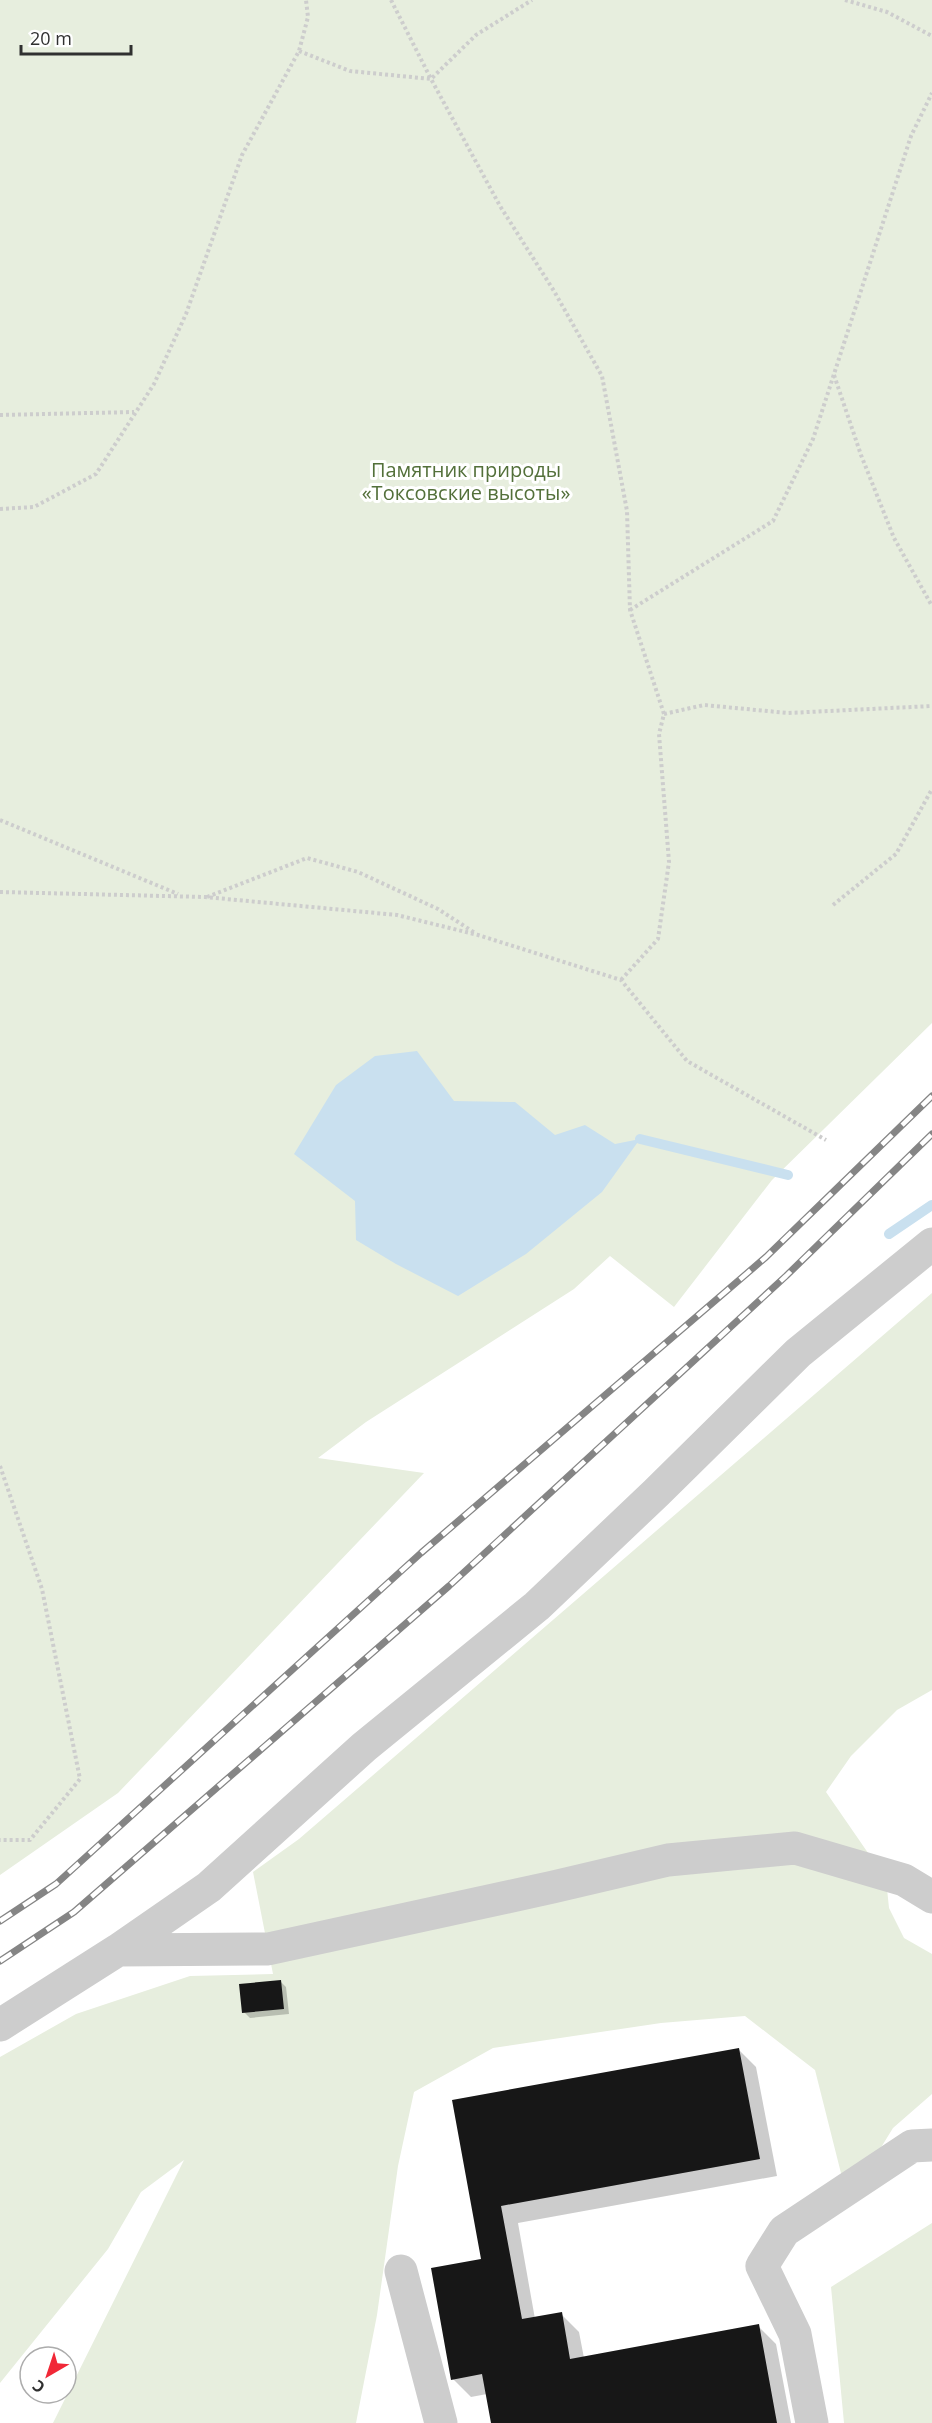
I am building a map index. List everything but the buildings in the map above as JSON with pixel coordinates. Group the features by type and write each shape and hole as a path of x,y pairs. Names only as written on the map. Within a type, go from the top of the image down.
{"street":[{"path":"0,2025 118,1950 209,1887 364,1747 537,1606 656,1494 798,1353 932,1244"},
{"path":"118,1950 268,1949 668,1860 795,1848 904,1880 932,1897"},
{"path":"812,2423 795,2334 762,2266 784,2231 912,2146 932,2145"},
{"path":"401,2271 441,2423"}],"path":[{"path":"0,509 34,507 96,474 154,384 186,314 242,155 299,51 308,17 306,0"},
{"path":"391,0 431,80 500,206 554,291 602,376 627,511 630,610 664,714 659,734 669,862 658,939 621,980"},
{"path":"431,80 476,35 532,0"},
{"path":"845,0 887,12 932,36"},
{"path":"299,51 350,71 431,80"},
{"path":"630,610 772,521 813,439 911,136 932,93"},
{"path":"834,374 861,455 894,538 932,606"},
{"path":"0,415 134,412"},
{"path":"664,714 704,705 788,713 932,706"},
{"path":"833,905 896,854 932,789"},
{"path":"0,820 181,895"},
{"path":"205,897 307,858 358,872 438,909 478,935"},
{"path":"0,892 205,897 397,915 478,935 621,980 687,1061 826,1140"},
{"path":"0,1466 42,1589 80,1779 30,1840 0,1840"}],"green space":[{"name":"Памятник природы «Токсовские высоты»","path":"0,0 932,0 932,1023 772,1180 674,1307 610,1256 574,1289 366,1422 318,1458 424,1473 118,1793 0,1875"},
{"path":"932,1293 932,1690 897,1710 851,1756 826,1792 886,1879 889,1908 904,1938 932,1954 932,2094 893,2128 848,2201 815,2070 745,2016 661,2023 493,2048 414,2092 398,2166 377,2315 356,2423 53,2423 62,2405 78,2405 78,2373 184,2160 141,2192 108,2249 31,2345 18,2345 18,2361 0,2383 0,2057 76,2014 190,1976 273,1974 253,1872 299,1839"},
{"path":"932,2223 932,2423 844,2423 831,2287"}],"water":[{"path":"417,1051 454,1101 515,1102 555,1135 585,1125 615,1144 640,1139 602,1192 526,1254 458,1296 356,1240 355,1201 294,1154 336,1085 375,1056"}],"waterway":[{"path":"640,1139 788,1175"},
{"path":"889,1234 932,1205"}],"railway":[{"path":"0,1921 56,1884 421,1553 766,1257 932,1096"},
{"path":"0,1961 74,1912 449,1586 786,1276 932,1134"}]}
